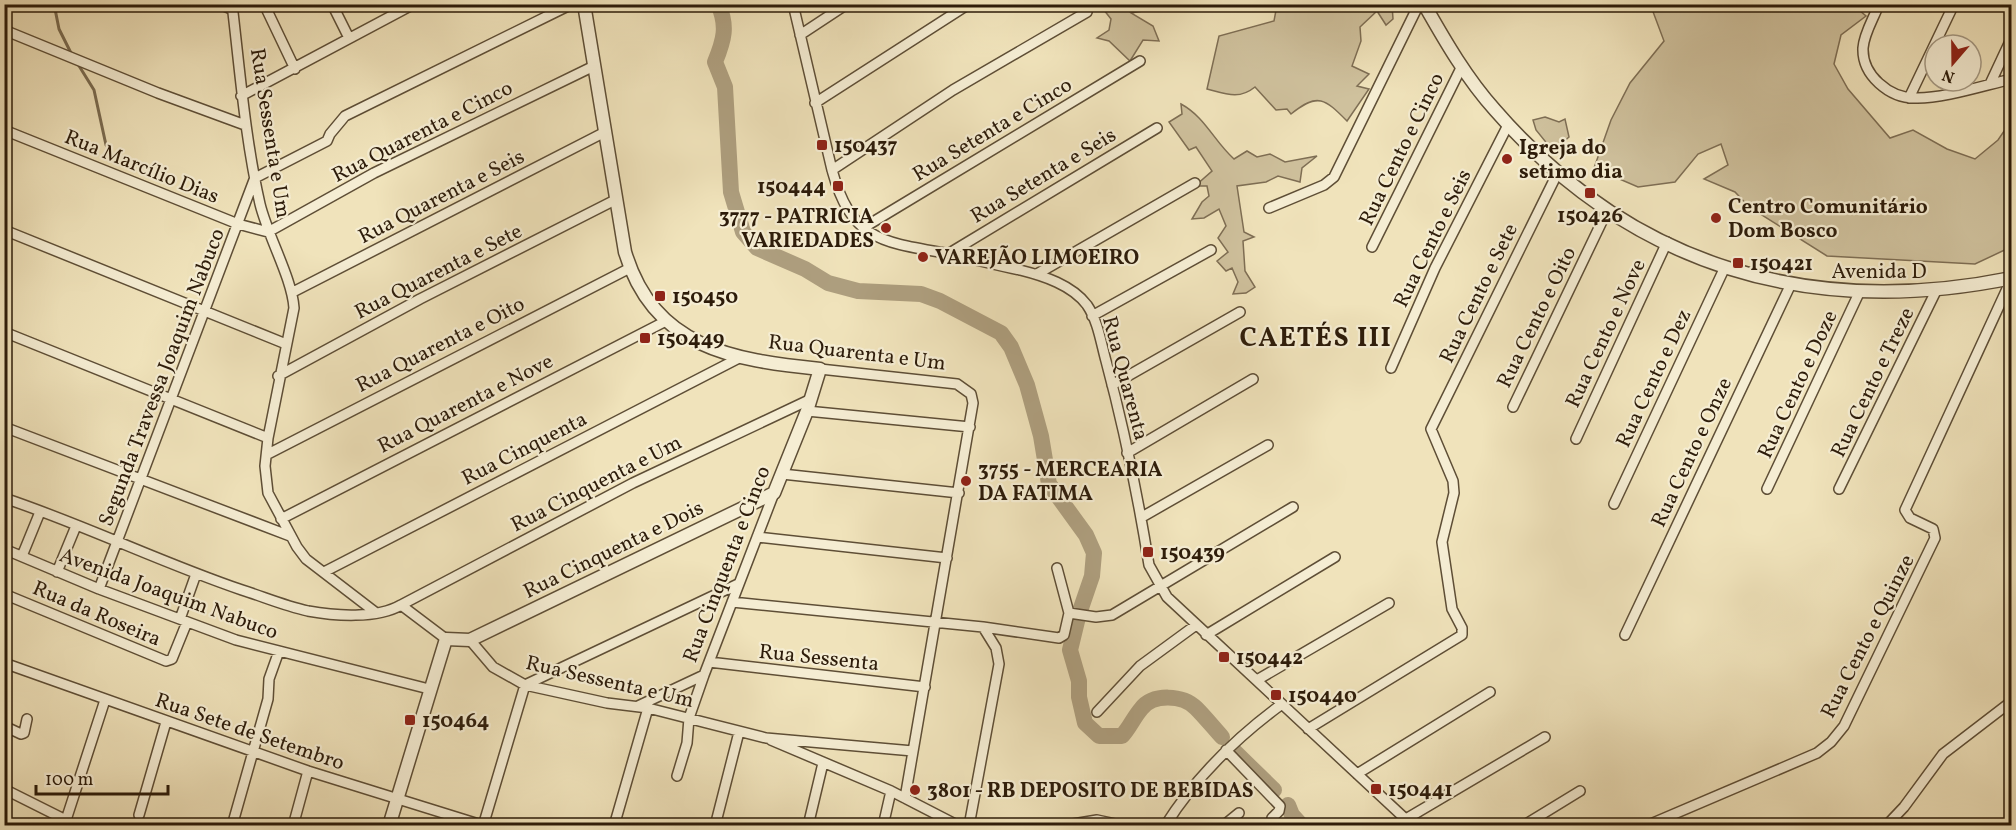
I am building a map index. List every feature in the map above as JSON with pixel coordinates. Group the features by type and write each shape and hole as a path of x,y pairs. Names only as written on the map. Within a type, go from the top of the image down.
{"street":[{"path":"220,4 232,7"},
{"path":"264,4 295,69"},
{"path":"332,4 349,38"},
{"path":"255,178 327,141 345,116 572,4"},
{"name":"Rua Quarenta e Um","path":"584,4 615,200 630,268 648,301 666,321 709,349 741,357 820,369 957,384 971,394 973,403 970,427 905,798"},
{"name":"Rua Quarenta","path":"793,4 839,197 848,212 863,228 892,242 1037,274 1067,287 1087,305 1112,384 1142,517 1149,565 1159,586 1206,635 1411,824"},
{"path":"800,35 847,4"},
{"path":"815,103 969,4"},
{"path":"1269,208 1324,185 1334,177 1419,4"},
{"name":"Avenida D","path":"1424,4 1462,66 1508,125 1558,172 1607,211 1634,227 1725,267 1790,285 1859,293 1936,291 2012,278"},
{"path":"1879,4 1865,39 1864,58 1879,84 1909,98 1928,97 2012,79"},
{"path":"1909,98 1954,4"},
{"path":"241,96 409,6"},
{"name":"Rua Sessenta e Um","path":"232,7 241,96 255,178 268,232 293,292 294,308 278,376 268,438 265,466 268,493 290,536 306,559 375,612"},
{"path":"832,170 953,90 1087,12"},
{"path":"4,30 158,93 245,124"},
{"path":"1990,84 2012,37"},
{"name":"Rua Setenta e Cinco","path":"863,228 1140,61"},
{"name":"Rua Quarenta e Cinco","path":"268,232 375,173 594,66"},
{"name":"Rua Cento e Cinco","path":"1372,247 1462,66"},
{"name":"Rua Cento e Seis","path":"1391,368 1435,268 1508,125"},
{"name":"Rua Setenta e Seis","path":"948,254 1156,128"},
{"name":"Rua Marcílio Dias","path":"4,130 238,224 268,232"},
{"name":"Rua Quarenta e Seis","path":"293,292 605,132"},
{"name":"Rua Cento e Sete","path":"1308,729 1462,635 1462,628 1452,609 1443,542 1454,493 1453,481 1431,429 1558,172"},
{"name":"Segunda Travessa Joaquim Nabuco","path":"99,589 255,178"},
{"path":"1037,274 1195,183"},
{"name":"Rua Quarenta e Sete","path":"278,376 420,299 615,200"},
{"name":"Rua Cento e Oito","path":"1513,407 1607,211"},
{"path":"4,230 286,344"},
{"name":"Rua Cento e Nove","path":"1576,439 1667,242"},
{"path":"1092,316 1211,250"},
{"name":"Rua Cento e Dez","path":"1614,504 1725,267"},
{"name":"Rua Quarenta e Oito","path":"268,454 630,268"},
{"name":"Rua Cento e Quinze","path":"1646,825 1824,748 1844,726 1898,619 1936,535 1933,529 1910,518 1905,510 2012,278"},
{"name":"Rua Cento e Onze","path":"1625,635 1790,285"},
{"name":"Rua Cento e Treze","path":"1839,489 1936,291"},
{"name":"Rua Cento e Doze","path":"1767,489 1859,293"},
{"path":"1112,384 1240,312"},
{"name":"Rua Quarenta e Nove","path":"281,519 666,321"},
{"path":"4,332 268,438"},
{"name":"Rua Cinquenta","path":"324,572 741,357"},
{"name":"Rua Cinquenta e Cinco","path":"677,776 687,743 689,718 704,675 809,405 820,369"},
{"path":"1127,453 1253,379"},
{"path":"809,405 970,427"},
{"name":"Rua Cinquenta e Um","path":"401,605 633,483 809,405"},
{"path":"4,427 290,536"},
{"path":"1142,517 1268,445"},
{"path":"782,474 959,493"},
{"name":"Rua Cinquenta e Dois","path":"470,640 774,493"},
{"path":"4,498 196,574 308,611 327,614 392,611 401,605 446,639 470,640"},
{"path":"1069,613 1096,617 1112,615 1293,507"},
{"path":"21,556 40,512"},
{"path":"57,572 76,526"},
{"path":"757,537 947,558"},
{"name":"Avenida Joaquim Nabuco","path":"4,549 99,589 183,620 279,651 429,689"},
{"path":"1206,635 1335,557"},
{"path":"732,602 983,627 1059,638 1064,634 1069,613 1057,568"},
{"path":"183,620 196,574"},
{"path":"484,825 525,685 738,584"},
{"name":"Rua da Roseira","path":"4,594 166,661 172,659 183,620"},
{"path":"1257,680 1389,603"},
{"path":"1097,712 1140,666 1196,625"},
{"path":"969,825 999,664 996,648 983,627"},
{"path":"389,825 446,639"},
{"name":"Rua Sessenta e Um","path":"470,640 493,667 525,685 607,703 643,706 766,738 913,751"},
{"path":"232,825 268,699 269,679 279,651"},
{"name":"Rua Sessenta","path":"710,662 925,687"},
{"name":"Rua Sete de Setembro","path":"4,663 308,771 484,825"},
{"path":"614,825 643,706 704,675"},
{"path":"1357,774 1490,692"},
{"path":"4,789 70,823 105,700"},
{"path":"1886,825 1904,807 1943,754 2012,701"},
{"path":"1165,825 1177,807 1226,750 1254,724 1282,704"},
{"path":"4,726 21,734 24,733 27,719"},
{"path":"139,815 166,722"},
{"path":"715,825 739,732"},
{"path":"1411,824 1545,737"},
{"path":"766,738 891,791 959,825"},
{"path":"1226,750 1280,806 1279,811 1272,818 1274,825"},
{"path":"808,825 823,764"},
{"path":"293,825 308,771"},
{"path":"883,825 891,791"},
{"path":"1523,825 1580,791"},
{"path":"1223,825 1239,813"},
{"path":"1061,825 1097,820 1125,825"}],"shaded area":[{"path":"1100,5 1139,5 1143,11 1131,13 1153,26 1159,41 1143,40 1130,61 1109,41 1097,38 1109,30 1111,19"},
{"path":"1277,5 1392,5 1393,19 1386,25 1377,11 1360,27 1361,41 1352,66 1369,74 1357,86 1369,89 1347,121 1327,103 1321,101 1308,103 1291,114 1287,109 1276,110 1255,87 1238,95 1207,89 1219,36 1274,21"},
{"path":"1640,5 1853,5 1866,16 1841,35 1834,64 1848,89 1890,138 1913,130 1947,149 1975,159 1998,140 2011,121 2011,247 1975,264 1827,256 1749,207 1735,192 1704,179 1728,165 1721,144 1698,154 1675,182 1638,187 1594,168 1611,120 1630,83 1664,41 1652,9"},
{"path":"1181,104 1203,122 1234,159 1247,151 1257,157 1270,154 1285,162 1317,156 1302,168 1300,182 1278,176 1266,182 1237,186 1244,232 1254,237 1243,241 1245,271 1255,287 1246,293 1233,294 1238,282 1232,268 1226,271 1217,261 1228,252 1218,238 1226,226 1219,209 1204,218 1192,219 1202,202 1209,196 1207,186 1195,186 1212,171 1196,147 1189,150 1169,122 1182,114"},
{"path":"1545,117 1559,122 1565,119 1569,137 1553,151 1536,130 1533,120"}],"waterway":[{"path":"54,4 59,29 72,55"},
{"path":"718,4 723,19 724,33 715,62 725,87 731,192 743,232 757,248 805,269 828,283 858,291 921,294 940,301 1001,333 1011,347 1027,385 1041,436 1049,484 1086,535 1094,553 1092,576 1080,611"},
{"path":"76,61 94,90 106,145"},
{"path":"1078,617 1070,650 1079,681 1079,697 1085,723 1099,736 1122,736 1146,704 1160,698 1176,698 1184,700 1199,711 1222,737"},
{"path":"1232,749 1274,790"},
{"path":"1288,805 1292,815 1302,826"}],"place":[{"name":"150437","path":"822,145"},
{"name":"Igreja do setimo dia","path":"1507,159"},
{"name":"150444","path":"838,186"},
{"name":"150426","path":"1590,193"},
{"name":"Centro Comunitário Dom Bosco","path":"1716,218"},
{"name":"3777 - PATRICIA VARIEDADES","path":"886,228"},
{"name":"VAREJÃO LIMOEIRO","path":"923,257"},
{"name":"150421","path":"1738,263"},
{"name":"150450","path":"660,296"},
{"name":"150449","path":"645,338"},
{"name":"3755 - MERCEARIA DA FATIMA","path":"966,481"},
{"name":"150439","path":"1148,552"},
{"name":"150442","path":"1224,657"},
{"name":"150440","path":"1276,695"},
{"name":"150464","path":"410,720"},
{"name":"150441","path":"1376,789"},
{"name":"3801 - RB DEPOSITO DE BEBIDAS","path":"915,790"}],"district":[{"name":"CAETÉS III","path":"1316,337"}]}
